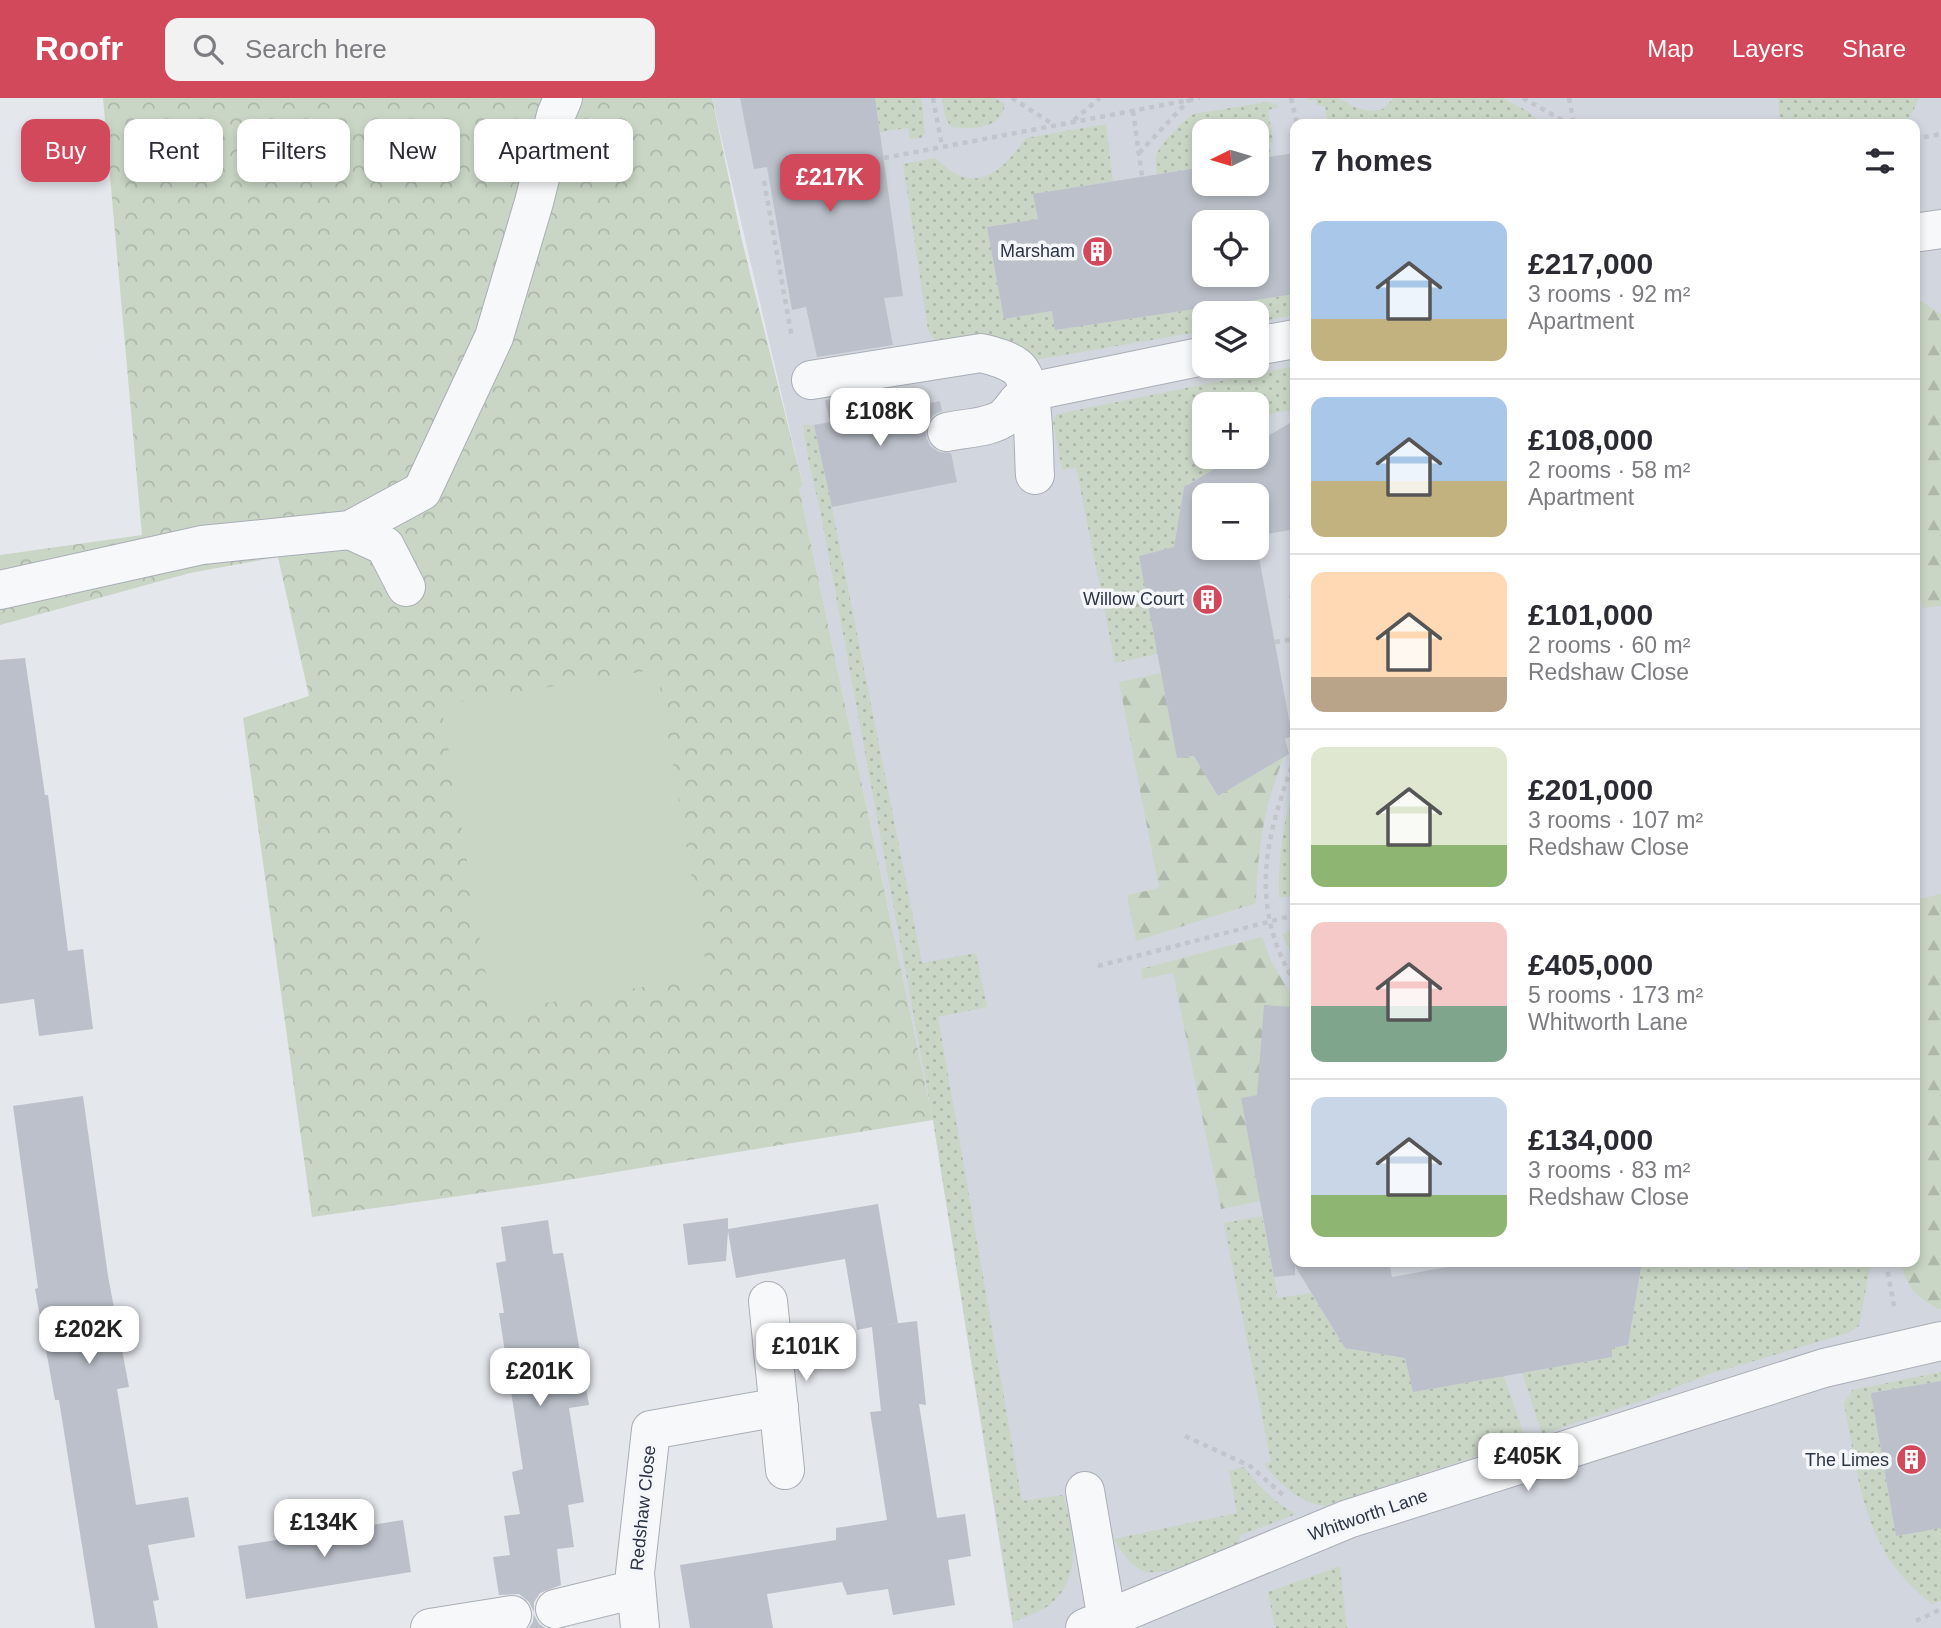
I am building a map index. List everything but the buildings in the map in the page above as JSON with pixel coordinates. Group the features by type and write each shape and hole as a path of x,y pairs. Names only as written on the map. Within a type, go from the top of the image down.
{"street":[{"path":"0,590 202,545 350,530 422,491 494,337 563,98"},
{"path":"1920,232 1941,229"},
{"path":"1269,344 1290,340"},
{"path":"811,380 981,353 1002,358 1019,369 1029,392 1035,475"},
{"path":"947,432 995,422 1006,416 1017,400 1029,392 1192,358"},
{"path":"350,530 385,546 406,587"},
{"path":"768,1301 785,1470"},
{"name":"Whitworth Lane","path":"1096,1624 1348,1519 1824,1368 1941,1341"},
{"name":"Redshaw Close","path":"640,1628 635,1573 651,1430 779,1407"},
{"path":"1085,1491 1096,1624"},
{"name":"Redshaw Close","path":"555,1609 636,1589"},
{"path":"430,1628 512,1615"}],"path":[{"path":"933,98 942,146"},
{"path":"1012,98 1054,126"},
{"path":"1072,122 1100,98"},
{"path":"884,158 1200,98"},
{"path":"1291,98 1296,119"},
{"path":"1523,98 1562,119"},
{"path":"1569,98 1571,119"},
{"path":"1139,153 1189,100"},
{"path":"1133,111 1142,176"},
{"path":"1920,138 1941,134"},
{"path":"764,181 798,369 804,378 811,380"},
{"path":"1275,642 1290,640"},
{"path":"1290,772 1276,810 1266,863 1268,921 1281,960 1290,975"},
{"path":"1098,966 1290,916"},
{"path":"1185,1436 1250,1466 1301,1508 1317,1515 1348,1519"},
{"path":"1916,1620 1941,1609"}],"shaded area":[{"path":"712,98 1941,98 1941,1628 1013,1628 933,1120 799,488 803,486"}],"green space":[{"path":"103,98 712,98 742,241 803,486 799,488 933,1120 537,1185 312,1217 243,718 309,696 278,557 190,573 0,625 0,555 142,535 110,176 110,119 105,119"},
{"path":"875,98 921,98 925,133 921,138 910,139 908,128 880,132"},
{"path":"942,98 996,98 1005,104 998,119 985,126 951,127 945,117"},
{"path":"1339,98 1354,107 1370,111 1383,109 1394,98 1503,98 1537,119 1326,119 1325,106 1317,105 1316,100 1308,100"},
{"path":"1778,98 1919,98 1909,119 1780,119"},
{"path":"1267,102 1279,107 1268,110 1273,142 1269,143 1269,119 1192,119 1192,169 1157,174 1156,157 1161,146 1194,114"},
{"path":"1106,124 1113,181 1034,194 1038,219 987,227 1004,319 1052,311 1055,330 1192,309 1192,333 1029,361 936,342 928,330 903,164 935,158 958,175 979,178 997,170 1026,138"},
{"path":"1290,295 1290,316 1269,320 1269,301 1248,301"},
{"path":"1920,300 1941,314 1941,606 1922,608"},
{"path":"1290,367 1290,410 1269,414 1269,392 1192,392 1192,469 1215,469 1184,487 1174,547 1139,556 1158,654 1115,663 1076,467 1062,470 1053,422 1057,414 1236,378 1269,378 1269,371"},
{"path":"803,425 814,425 922,963 976,953 987,1007 938,1017 1022,1501 1063,1495 1073,1540 1071,1569 1067,1583 1059,1595 1048,1606 1013,1622 933,1120"},
{"path":"657,669 708,976 492,1012 441,705"},
{"path":"1161,673 1177,758 1194,756 1218,796 1284,757 1271,792 1263,828 1256,903 1136,941 1127,895 1159,888 1119,682"},
{"path":"1290,802 1290,896 1279,898 1279,869"},
{"path":"1941,894 1941,1309 1923,1300 1913,1290 1902,1267 1920,1267 1920,899"},
{"path":"1290,932 1290,952 1282,934"},
{"path":"1262,937 1271,961 1290,993 1290,1051 1261,1047 1257,1095 1241,1099 1260,1201 1221,1209 1173,973 1143,979 1141,969"},
{"path":"1262,1216 1278,1298 1311,1293 1345,1348 1405,1358 1413,1392 1504,1376 1526,1440 1324,1506 1306,1501 1283,1485 1264,1464 1271,1462 1224,1223"},
{"path":"1641,1267 1728,1267 1747,1270 1748,1267 1870,1267 1859,1326 1848,1333 1707,1375 1644,1400 1542,1434 1522,1373 1612,1357 1612,1348 1628,1345"},
{"path":"1941,1372 1941,1381 1871,1393 1896,1536 1941,1528 1941,1601 1932,1604 1891,1562 1878,1538 1860,1488 1844,1404 1852,1390"},
{"path":"1244,1467 1268,1494 1296,1514 1241,1535 1237,1546 1164,1571 1138,1569 1114,1539 1237,1513 1229,1471"},
{"path":"1340,1566 1347,1628 1275,1628 1268,1592"}],"place":[{"name":"Marsham","path":"1098,251"},
{"name":"Willow Court","path":"1207,599"},
{"name":"The Limes","path":"1912,1460"}]}
